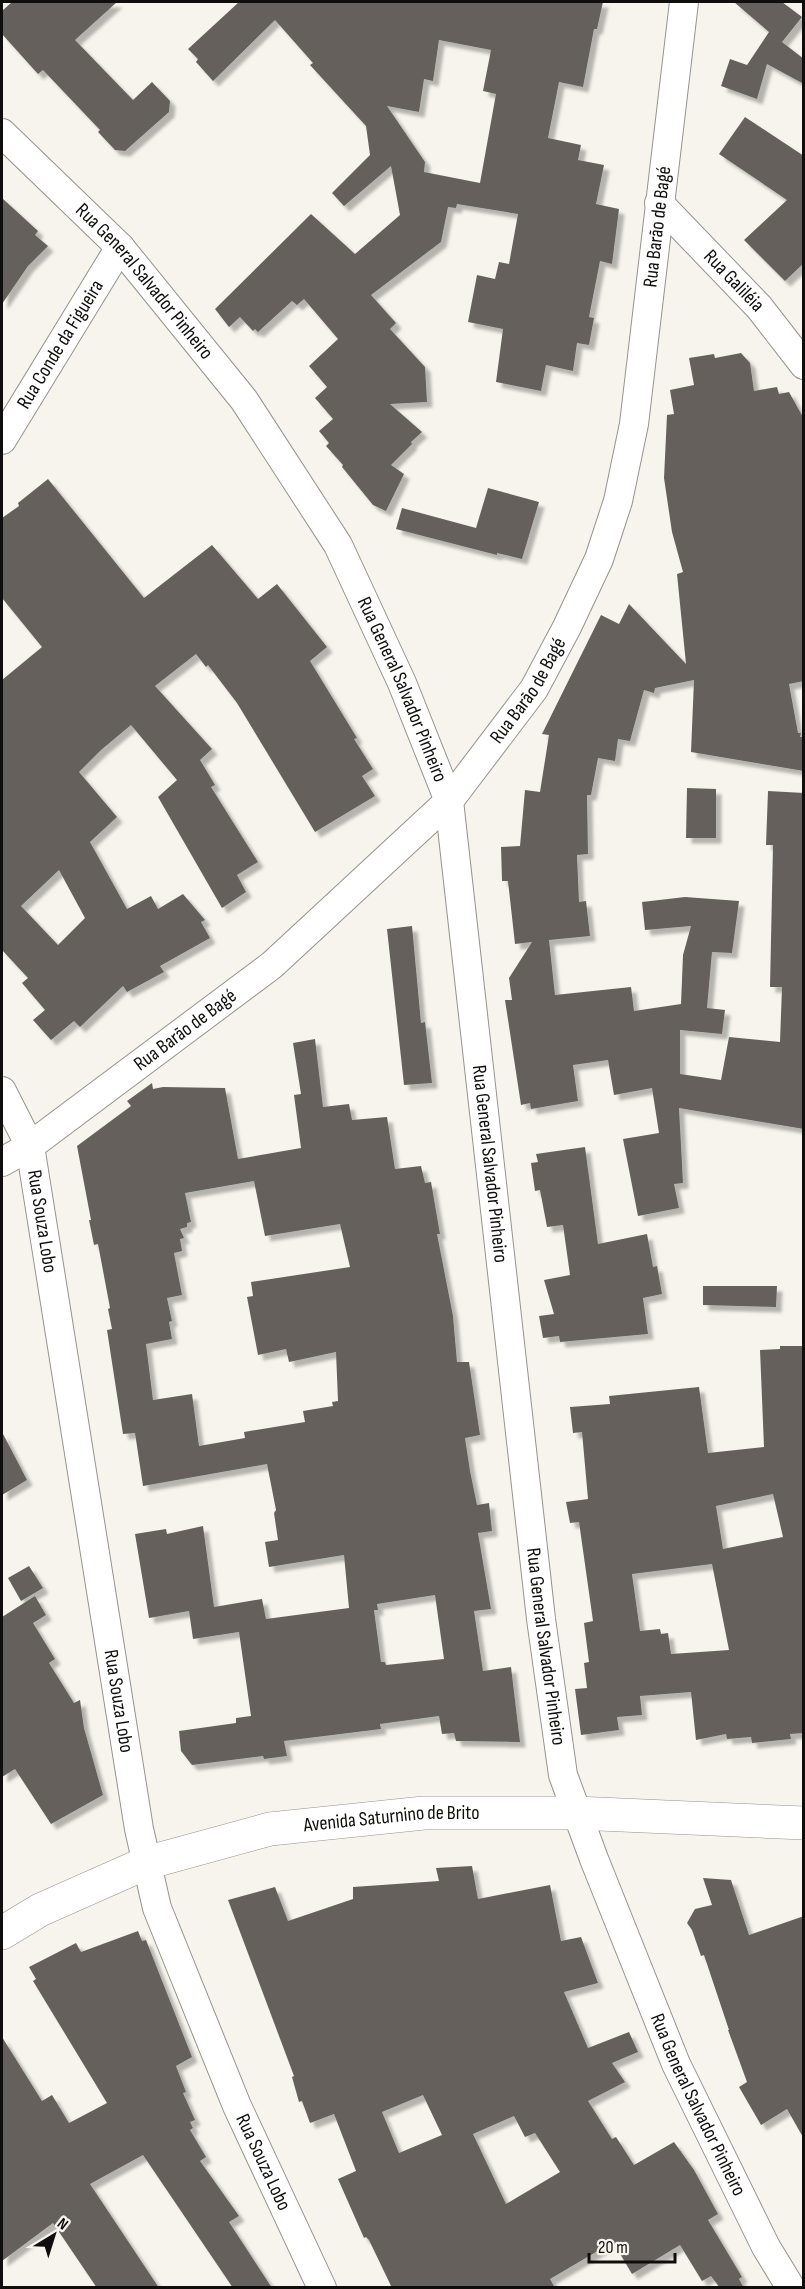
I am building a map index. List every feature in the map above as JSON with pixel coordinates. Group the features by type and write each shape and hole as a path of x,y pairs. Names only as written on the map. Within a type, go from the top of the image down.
{"main road":[{"name":"Avenida Saturnino de Brito","path":"2,1934 40,1910 146,1863 270,1829 424,1813 576,1813 804,1822"}],"street":[{"name":"Rua Barão de Bagé","path":"2,1162 30,1146 272,965 449,801 534,689 599,559 618,501 634,424 684,2"},
{"name":"Rua General Salvador Pinheiro","path":"2,133 120,247 244,400 338,545 402,683 449,801 541,1619 563,1775 676,2064 766,2247 791,2288"},
{"name":"Rua Galiléia","path":"660,203 759,307 804,365"},
{"name":"Rua Conde da Figueira","path":"2,440 120,247"},
{"name":"Rua Souza Lobo","path":"2,1092 30,1146 139,1829 157,1908 237,2106 322,2288"}],"building":[{"path":"12,2 117,2 75,40 133,100 152,82 170,101 169,112 125,151 115,150 98,132 100,130 43,70 38,74 2,34 2,11"},
{"path":"239,2 603,2 597,29 594,29 583,87 559,82 548,138 581,145 578,160 604,165 596,204 619,209 612,264 600,261 589,317 594,318 589,345 577,343 573,371 546,365 541,391 496,382 503,329 468,322 477,275 495,279 499,262 509,264 518,214 457,204 456,208 448,207 441,242 371,295 396,323 390,329 425,367 427,402 390,404 422,432 391,465 404,474 386,511 373,505 326,446 329,443 319,431 333,419 315,398 327,387 309,366 338,339 304,299 297,305 292,301 258,332 255,329 253,331 240,317 229,327 215,309 311,214 355,254 400,215 391,166 344,206 332,193 370,155 366,126 310,65 313,63 275,20 213,81 188,49","holes":["439,40 491,50 483,91 496,94 480,183 424,172 425,162 387,106 419,112 424,79 433,81"]},
{"path":"734,2 782,2 802,17 782,42 804,59 804,84 767,64 757,99 721,86 730,59 747,65 769,32"},
{"path":"745,117 804,156 804,263 785,281 744,240 787,200 719,154"},
{"path":"2,198 38,231 35,235 48,246 28,266 2,304"},
{"path":"741,353 750,363 754,391 777,387 779,394 789,392 804,419 804,681 789,684 798,733 801,733 800,737 804,737 804,771 691,752 694,680 655,688 654,693 644,690 630,741 618,739 615,761 598,758 591,795 587,795 588,854 577,855 579,902 586,901 590,936 549,940 555,995 631,987 634,1011 681,1004 683,955 691,926 645,930 642,902 685,897 739,901 732,953 712,952 707,1008 725,1010 722,1034 680,1030 680,1074 721,1080 729,1037 780,1042 782,987 770,987 773,845 766,845 768,791 804,793 804,1129 679,1108 683,1183 674,1184 679,1208 638,1216 623,1139 659,1133 652,1088 614,1095 608,1060 573,1065 578,1101 531,1109 530,1103 521,1105 505,1000 512,1000 509,978 532,942 515,944 508,881 502,881 501,847 520,846 525,790 540,792 549,735 542,734 601,615 619,624 629,604 686,664 677,574 683,572 672,532 664,478 667,415 674,414 670,390 694,385 689,358 714,354 715,358"},
{"path":"48,479 144,598 212,545 258,599 277,584 327,647 310,661 373,769 362,776 375,796 315,832 237,703 208,665 206,667 196,654 155,686 212,749 200,760 215,785 211,787 258,862 237,875 246,892 222,908 158,797 177,780 131,725 101,750 79,772 117,817 90,842 127,909 151,896 158,909 183,894 205,920 201,922 210,938 160,966 164,972 127,992 123,986 80,1027 74,1021 51,1040 33,1020 45,1010 22,983 28,978 2,950 2,680 42,647 2,598 2,518 19,506 18,503","holes":["59,870 85,918 58,945 21,906"]},
{"path":"488,488 539,502 522,559 497,553 497,555 396,529 402,508 476,528"},
{"path":"687,788 716,789 716,838 686,838"},
{"path":"412,926 421,1023 425,1022 432,1083 404,1085 387,929"},
{"path":"315,1039 323,1107 349,1104 352,1120 387,1117 395,1169 421,1166 425,1183 431,1182 440,1234 437,1234 453,1316 457,1362 469,1362 480,1435 465,1438 470,1471 477,1505 489,1503 492,1531 478,1533 491,1609 474,1611 483,1671 511,1667 520,1742 456,1741 454,1733 442,1734 439,1716 380,1724 381,1729 284,1741 287,1756 264,1759 263,1756 192,1765 181,1751 179,1731 236,1723 236,1718 251,1716 239,1632 193,1639 189,1611 149,1618 135,1534 166,1529 167,1534 203,1526 214,1607 262,1599 266,1619 349,1608 344,1555 269,1567 265,1542 278,1540 274,1513 276,1510 267,1464 143,1486 135,1433 123,1434 107,1330 112,1329 108,1309 110,1308 98,1244 94,1245 77,1146 131,1106 127,1101 152,1083 153,1089 163,1087 225,1088 238,1159 301,1148 294,1095 301,1094 293,1043","holes":["254,1181 265,1236 340,1224 350,1267 251,1282 253,1296 247,1297 258,1355 286,1349 289,1362 336,1352 338,1401 332,1402 333,1406 303,1411 305,1422 244,1432 245,1438 199,1446 192,1394 153,1400 146,1344 172,1339 169,1322 172,1321 167,1298 182,1295 174,1253 182,1251 180,1239 184,1238 180,1229 187,1227 187,1223 191,1222 185,1193","435,1595 444,1659 386,1665 385,1662 381,1662 374,1610 378,1610 377,1604"]},
{"path":"585,1147 598,1244 647,1234 653,1267 657,1266 662,1294 643,1298 648,1334 560,1342 559,1336 543,1338 539,1316 554,1314 544,1280 570,1275 563,1225 547,1227 540,1190 535,1191 531,1163 538,1162 536,1154"},
{"path":"703,1286 777,1286 776,1307 703,1305"},
{"path":"780,1346 804,1346 804,1733 790,1734 791,1739 752,1743 751,1737 727,1739 726,1734 696,1740 691,1692 640,1696 642,1715 617,1717 619,1730 581,1735 575,1689 587,1688 584,1663 589,1662 584,1623 593,1621 579,1522 570,1523 566,1502 588,1499 582,1432 573,1433 570,1407 610,1404 609,1396 699,1387 708,1453 764,1447 760,1350 780,1349","holes":["773,1494 783,1537 723,1549 716,1506","712,1564 729,1650 671,1654 668,1633 661,1634 660,1629 640,1631 632,1574"]},
{"path":"2,1432 27,1480 2,1495"},
{"path":"29,1566 43,1588 21,1601 8,1578"},
{"path":"35,1596 46,1615 33,1623 55,1659 49,1663 74,1703 80,1700 84,1728 103,1795 51,1824 15,1769 2,1777 2,1617"},
{"path":"472,1866 478,1899 550,1885 561,1941 581,1937 598,1983 564,1992 588,2048 629,2032 638,2052 612,2063 625,2082 588,2101 612,2139 616,2137 634,2165 674,2142 694,2170 718,2214 708,2220 742,2277 739,2279 744,2288 720,2288 711,2276 702,2281 680,2245 632,2274 613,2242 550,2279 555,2288 392,2288 369,2240 364,2238 338,2179 356,2171 334,2114 310,2123 302,2101 299,2102 292,2077 294,2076 228,1900 275,1887 288,1921 353,1899 353,1887 439,1881 436,1868","holes":["423,2095 442,2135 399,2153 382,2112","514,2116 525,2137 535,2133 560,2172 506,2204 473,2134"]},
{"path":"703,1878 731,1880 749,1935 804,1916 804,2139 787,2109 761,2125 739,2087 747,2082 704,1955 701,1956 692,1930 687,1923 695,1909 712,1905"},
{"path":"138,1931 142,1941 146,1940 192,2057 176,2066 186,2092 183,2093 195,2120 190,2122 193,2128 190,2130 206,2157 200,2161 239,2216 229,2222 272,2288 233,2288 143,2155 90,2184 159,2288 97,2288 53,2223 2,2261 2,2037 42,2101 52,2095 69,2123 107,2103 33,1981 36,1979 29,1967 76,1943 81,1952"}]}
